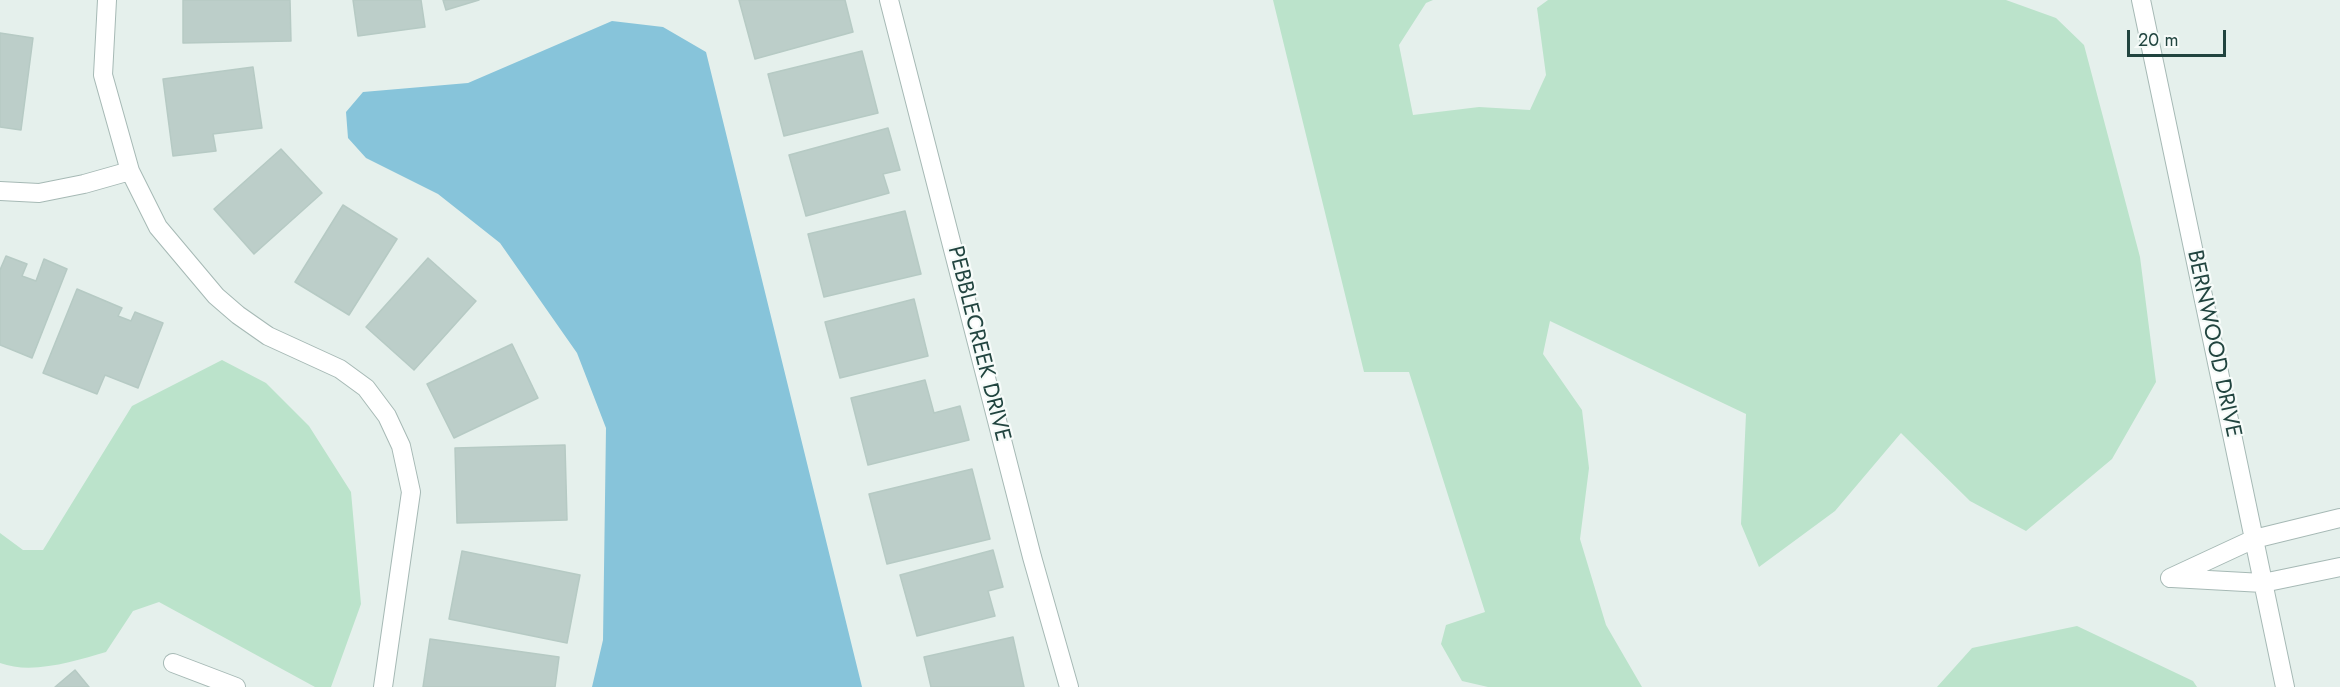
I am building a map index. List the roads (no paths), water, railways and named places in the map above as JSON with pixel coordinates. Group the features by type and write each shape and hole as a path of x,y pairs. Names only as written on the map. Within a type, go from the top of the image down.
{"street":[{"path":"107,0 104,75 130,171 158,227 216,296 268,336 340,369 366,387 387,416 401,447 411,492 383,687"},
{"name":"PEBBLECREEK DRIVE","path":"890,0 1032,557 1069,687"},
{"name":"BERNWOOD DRIVE","path":"2141,0 2285,687"},
{"path":"0,191 39,193 130,171"},
{"path":"2340,518 2254,539 2170,578 2263,583 2340,567"},
{"path":"173,663 236,687"}],"water":[{"path":"612,21 663,27 706,52 862,687 592,687 603,640 606,428 577,353 500,243 438,194 366,158 348,138 346,112 363,92 468,83"}]}
